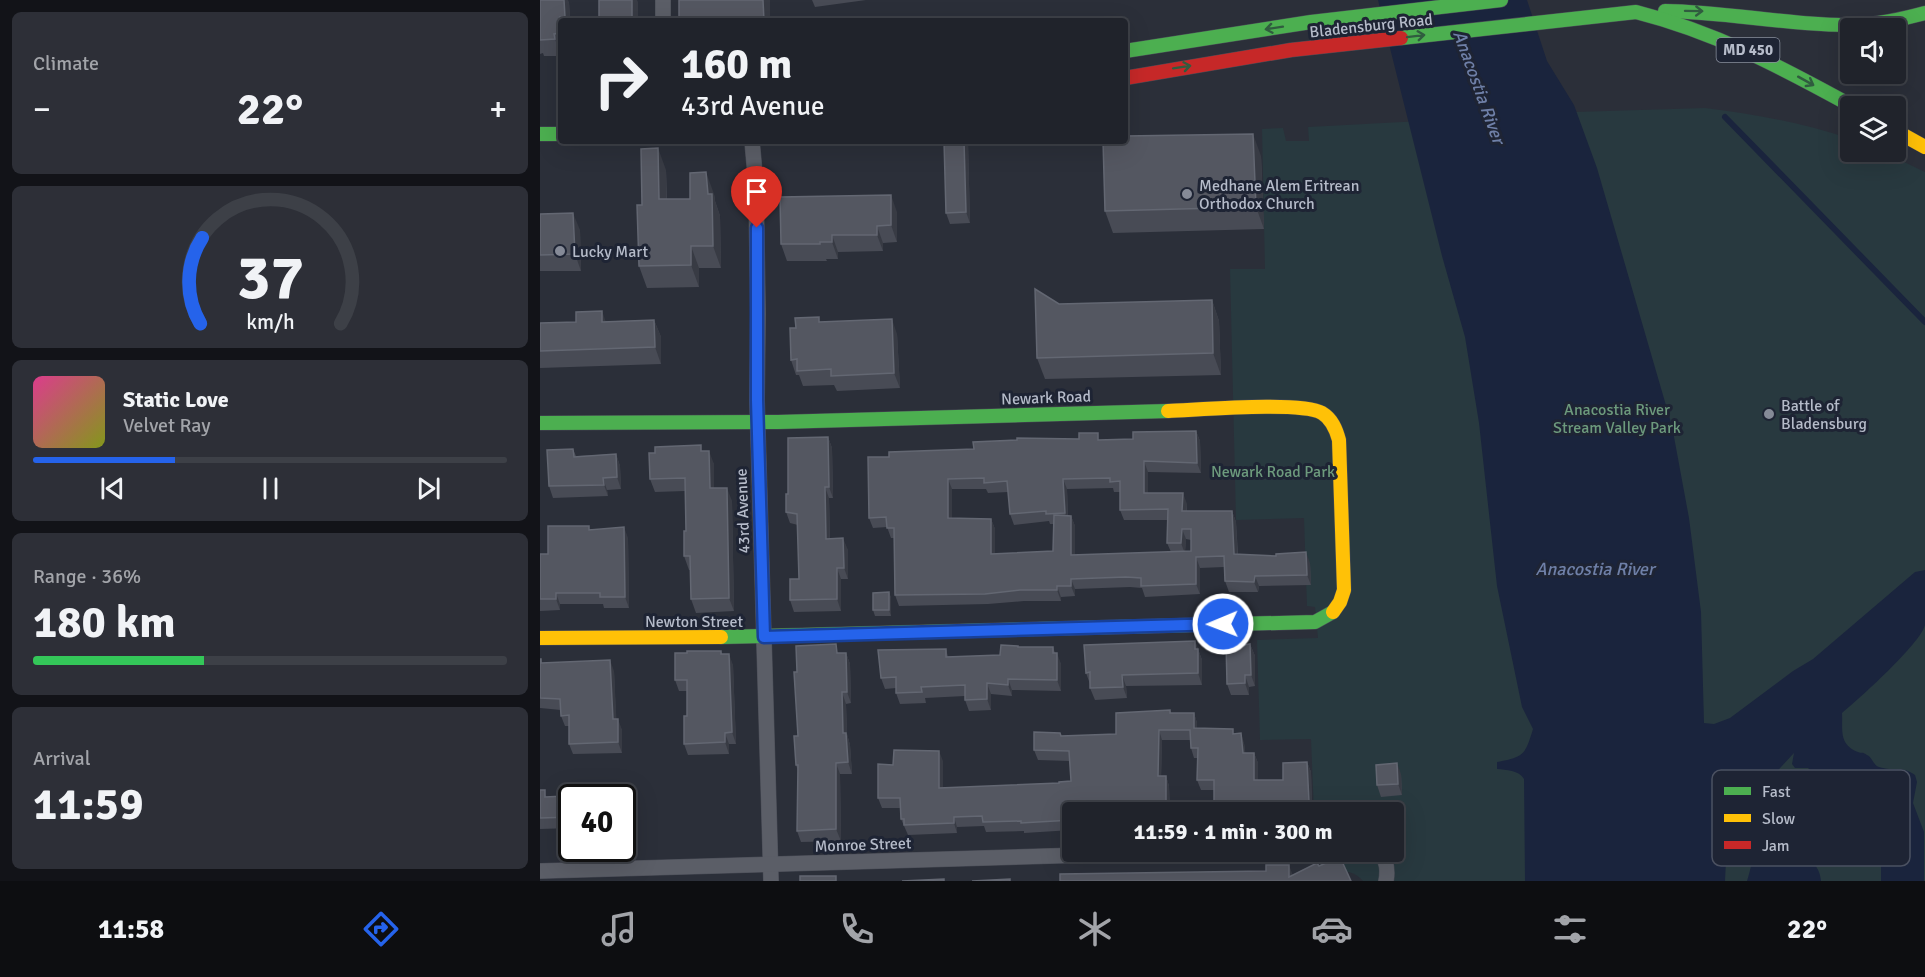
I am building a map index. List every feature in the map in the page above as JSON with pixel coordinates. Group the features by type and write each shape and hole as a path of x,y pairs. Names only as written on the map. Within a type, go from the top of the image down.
{"street":[{"path":"663,0 663,18"},
{"name":"Bladensburg Road","path":"1128,51 1311,22 1501,0"},
{"path":"1636,12 1710,11 1840,27 1883,24 1925,13"},
{"name":"Bladensburg Road","path":"1128,78 1257,56 1636,12 1680,23 1739,45 1840,100"},
{"path":"540,134 558,134"},
{"path":"1906,137 1925,147"},
{"name":"43rd Avenue","path":"752,144 756,185 758,422 771,873"},
{"name":"Newark Road","path":"540,423 758,422 1314,408 1327,416 1336,429 1339,440 1344,590 1335,611 1327,618 1315,622"},
{"name":"Newton Street","path":"540,638 764,637 1315,622"},
{"name":"Monroe Street","path":"540,871 771,873 1062,858"},
{"path":"1386,862 1388,872 1386,881"}],"green space":[{"name":"Anacostia River Stream Valley Park","path":"1705,108 1742,113 1840,135 1840,162 1904,162 1925,172 1925,881 1363,881 1351,873 1327,871 1327,862 1404,862 1404,802 1314,802 1311,739 1260,740 1257,640 1318,638 1315,607 1307,606 1304,518 1236,520 1230,269 1265,269 1262,129 1283,128 1286,141 1309,141 1308,127"}],"water":[{"name":"Anacostia River","path":"1378,0 1527,0 1547,61 1574,105 1597,168 1672,426 1689,518 1701,612 1704,723 1714,724 1730,718 1793,671 1813,659 1915,572 1925,570 1925,625 1921,633 1913,645 1888,671 1842,713 1843,736 1847,745 1869,756 1879,767 1906,770 1795,768 1792,764 1794,753 1778,770 1712,770 1712,866 1726,866 1725,881 1525,881 1524,779 1516,772 1497,769 1497,762 1522,753 1533,729 1522,707 1497,586 1479,423 1465,337 1442,256"},
{"name":"Anacostia River","path":"1910,772 1915,775 1917,782 1913,803 1924,832 1924,881 1881,881 1881,866 1910,866"},
{"path":"1751,866 1815,866 1821,881 1747,881"}],"building":[{"path":"540,0 564,0 565,17 558,18 558,33 554,34 555,39 540,40"},
{"path":"599,0 632,0 632,18 599,18"},
{"path":"679,0 763,0 764,18 679,18"},
{"name":"Medhane Alem Eritrean Orthodox Church","path":"1253,134 1256,207 1105,211 1103,144 1128,144 1128,136"},
{"path":"944,144 964,144 966,212 946,213"},
{"path":"658,148 659,199 690,199 690,173 706,172 708,194 712,194 713,246 691,246 691,265 639,266 637,205 642,205 641,149"},
{"path":"891,195 891,225 877,226 877,235 832,235 832,242 781,244 780,197"},
{"path":"573,213 575,254 540,255 540,214"},
{"path":"1035,289 1059,304 1212,300 1213,353 1037,358"},
{"path":"602,311 602,322 654,320 655,347 540,351 540,323 576,322 576,312"},
{"path":"819,317 819,322 892,319 894,373 831,376 831,369 797,371 797,359 791,360 790,328 796,328 795,318"},
{"path":"1196,431 1197,463 1144,461 1144,493 1183,493 1182,511 1232,511 1234,554 1276,556 1276,554 1306,552 1307,575 1255,576 1254,582 1225,581 1224,556 1196,557 1196,584 1141,586 1141,578 1126,577 1071,579 1071,586 1057,586 1057,590 895,595 894,528 887,528 886,517 869,518 868,457 889,457 889,452 974,449 973,442 1017,440 1017,438 1079,439 1079,433 1098,433 1098,440 1133,439 1133,432","holes":["984,478 984,483 1007,481 1010,514 1046,511 1046,514 1065,513 1063,479 1110,478 1110,482 1120,481 1120,510 1168,509 1167,543 1181,543 1182,529 1191,529 1191,551 1071,555 1071,516 1054,515 1053,551 991,554 991,519 948,518 948,479"]},
{"path":"828,437 829,487 825,487 826,539 843,538 844,568 837,568 837,599 790,600 790,579 799,579 797,514 786,512 788,438"},
{"path":"701,445 701,451 709,451 710,488 727,488 729,598 691,599 690,556 684,556 685,478 650,479 649,453 655,453 655,447"},
{"path":"573,449 574,457 616,454 617,477 603,478 604,485 549,486 547,450"},
{"path":"548,526 589,526 589,530 624,527 625,597 600,597 600,593 556,593 556,599 540,599 540,554 548,554"},
{"path":"889,592 889,610 873,610 873,593"},
{"path":"1195,641 1195,649 1198,649 1198,673 1122,675 1123,687 1090,688 1090,672 1086,673 1084,645"},
{"path":"1244,641 1244,645 1250,644 1251,675 1245,675 1245,683 1227,684 1226,642"},
{"path":"836,644 837,653 846,653 847,692 842,692 843,733 846,733 848,762 836,763 836,829 797,831 798,765 796,765 794,736 798,736 794,672 797,672 796,646"},
{"path":"1001,645 1053,647 1053,653 1057,653 1057,680 1008,679 1008,685 987,683 987,699 965,700 965,685 921,687 922,692 896,693 896,677 881,678 878,650 946,649 946,657 1000,655"},
{"path":"687,651 721,651 721,654 729,654 732,732 725,733 725,742 684,744 687,680 675,680 675,653 687,653"},
{"path":"540,659 541,663 610,660 613,719 618,719 618,742 569,744 569,715 561,716 560,699 540,698"},
{"path":"1170,710 1170,713 1194,713 1194,728 1233,729 1233,734 1241,733 1243,753 1254,753 1254,780 1283,780 1283,763 1307,762 1309,802 1214,802 1214,780 1197,780 1198,748 1191,748 1190,730 1159,730 1158,776 1166,776 1166,802 1062,802 1062,821 983,822 982,816 954,817 954,823 904,825 904,819 901,819 900,798 878,798 878,764 893,765 894,750 939,751 939,788 1071,781 1069,751 1034,750 1034,732 1060,733 1061,736 1116,734 1116,713"},
{"path":"1397,763 1398,784 1377,785 1376,765"},
{"path":"540,790 545,790 545,797 558,796 558,817 540,818"},
{"path":"1328,862 1342,862 1351,881 1060,881 1060,874 1266,871 1266,865 1289,865 1289,877 1317,863 1319,866"},
{"path":"800,876 836,876 836,881 800,881"},
{"path":"944,879 944,881 902,881"},
{"path":"1010,879 1010,881 972,881"}],"waterway":[{"path":"1725,117 1925,322"}],"traffic: fast":[{"path":"1128,51 1311,22 1501,0"},
{"path":"1665,11 1833,25 1875,24 1925,13"},
{"path":"1401,38 1636,12 1720,40 1773,64 1840,100"},
{"path":"540,134 558,134"},
{"path":"540,423 778,422 1168,411"},
{"path":"721,637 1315,622 1333,612"}],"traffic: slow":[{"path":"1906,137 1925,147"},
{"path":"1168,411 1293,407 1322,413 1331,421 1339,440 1344,590 1333,612"},
{"path":"540,638 721,637"}],"traffic: jam":[{"path":"1128,77 1291,50 1401,38"}],"place":[{"name":"Medhane Alem Eritrean Orthodox Church","path":"1187,194"},
{"name":"Lucky Mart","path":"560,251"},
{"name":"Battle of Bladensburg","path":"1769,414"}],"route":[{"path":"757,228 757,400 764,637 1223,624"}],"park label":[{"name":"Newark Road Park","path":"1273,471"}]}
